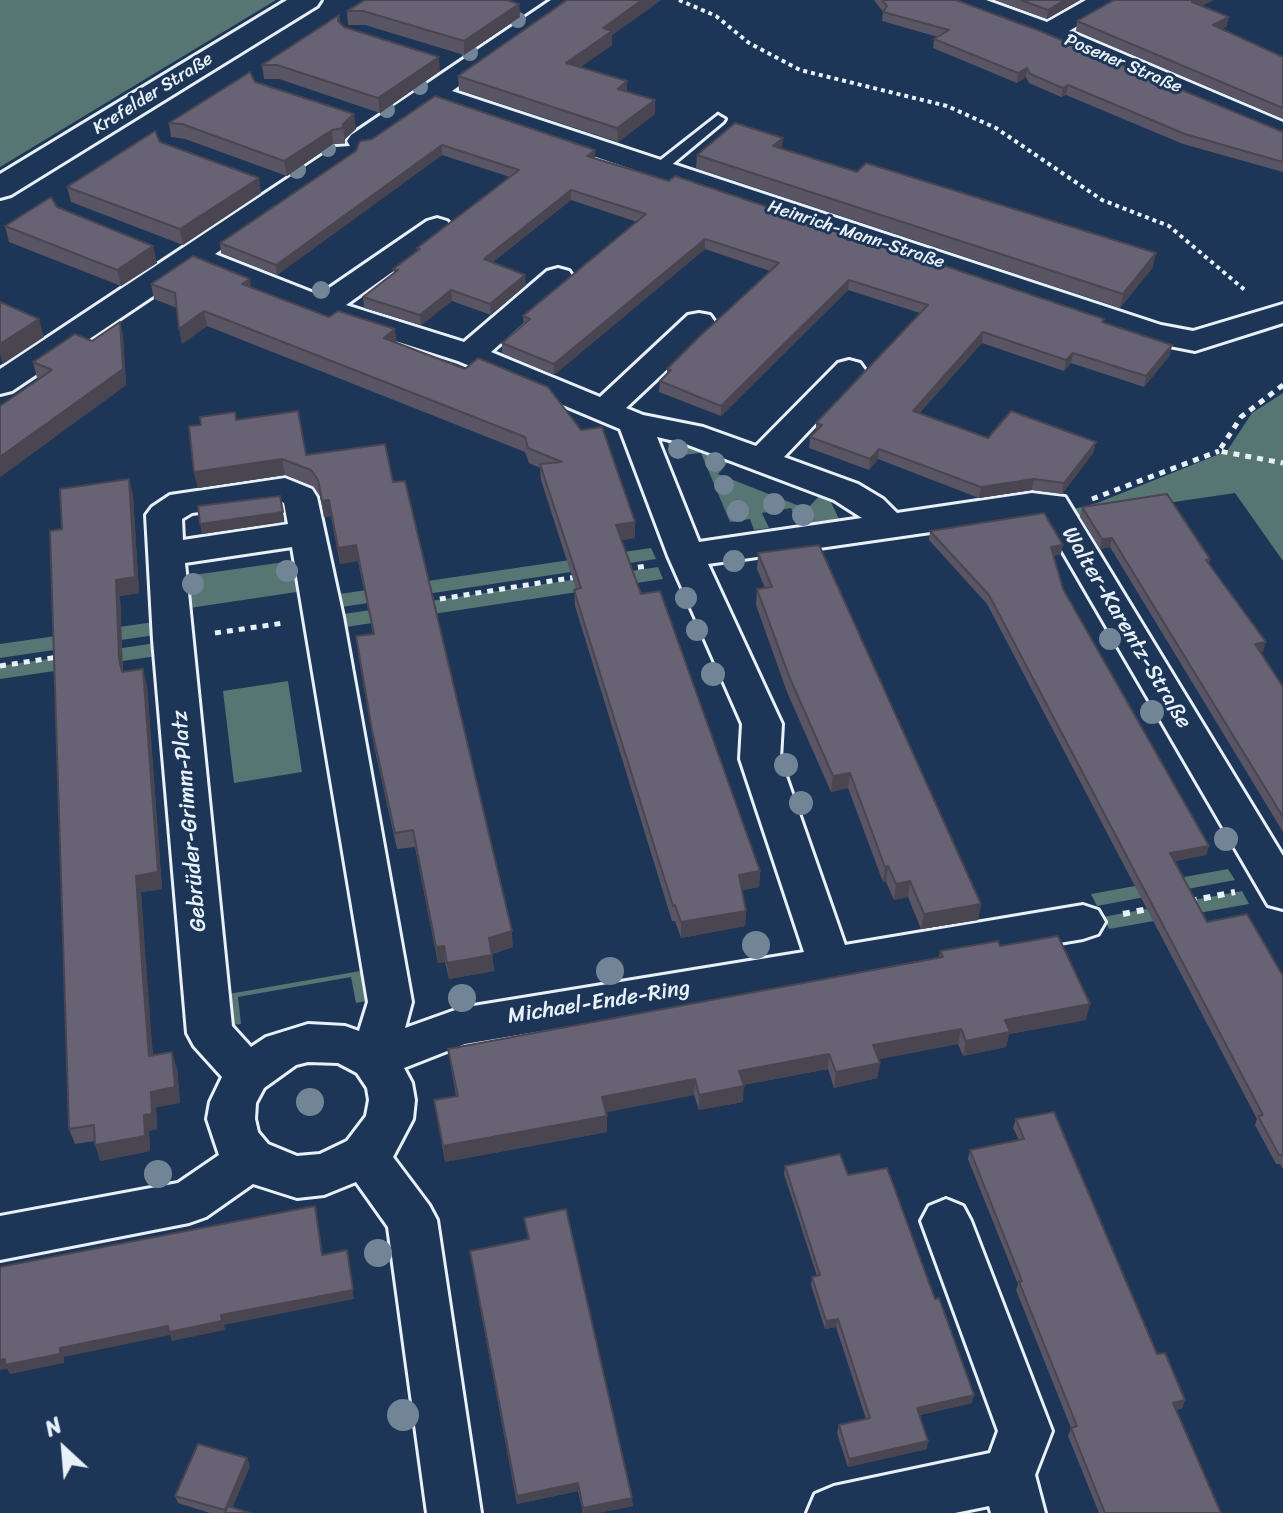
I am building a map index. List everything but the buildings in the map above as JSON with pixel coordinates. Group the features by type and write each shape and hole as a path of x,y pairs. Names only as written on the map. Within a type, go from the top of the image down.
{"main road":[{"name":"Krefelder Straße","path":"0,188 307,0"}],"street":[{"name":"Posener Straße","path":"962,0 1049,32 1283,132"},
{"path":"1049,32 1104,0"},
{"path":"0,384 58,328 290,190 354,137 384,126 468,68 546,7"},
{"path":"440,59 468,68"},
{"name":"Heinrich-Mann-Straße","path":"431,93 1155,334 1195,341 1278,314"},
{"path":"261,179 290,190"},
{"path":"322,307 437,227"},
{"path":"178,255 322,307 469,354 619,417 691,434 762,460 846,492 871,507 889,525"},
{"path":"469,354 558,277"},
{"path":"619,417 699,322"},
{"path":"762,460 849,370"},
{"path":"619,417 762,724 760,759 830,965"},
{"name":"Gebrüder-Grimm-Platz","path":"248,1074 210,1033 165,554 164,515 182,503 285,489 300,497 390,1002 373,1060"},
{"name":"Walter-Karentz-Straße","path":"889,525 1032,504 1053,505 1280,888"},
{"path":"686,556 889,525"},
{"name":"Michael-Ende-Ring","path":"373,1060 461,1026 1083,922"},
{"path":"308,1043 345,1045 373,1060 389,1083 392,1100 389,1119 364,1156 324,1174 297,1177 272,1171 251,1159 236,1141 231,1119 233,1102 248,1074 282,1050 308,1043"},
{"path":"364,1156 412,1220 454,1513"},
{"path":"0,1238 189,1202 251,1159"},
{"path":"834,1513 1013,1494 1025,1431 946,1221"}],"lane":[{"path":"658,169 718,119"}],"path":[{"path":"679,0 716,16 749,43 800,70 947,106 996,128 1102,200 1169,226 1278,314"},
{"path":"1219,451 1241,417 1283,385"},
{"path":"1053,505 1092,499 1219,451 1283,463"},
{"path":"1188,901 1280,888"},
{"path":"1083,922 1158,907"}],"green space":[{"path":"0,0 276,0 0,167"},
{"path":"1283,393 1283,561 1235,493 1079,516 1074,509 1097,503 1227,451 1252,413"},
{"path":"675,440 729,461 718,474 807,509 820,495 825,497 830,500 839,519 798,524 791,508 762,513 769,528 754,530 750,519 730,522 701,453 673,456 667,441"},
{"path":"651,548 656,559 335,608 333,595"},
{"path":"298,560 303,591 183,609 180,577"},
{"path":"658,567 663,579 339,628 337,615"},
{"path":"154,622 155,635 0,658 0,644"},
{"path":"156,643 157,656 0,679 0,666"},
{"path":"288,681 302,772 234,783 223,691"},
{"path":"1228,869 1235,880 1097,906 1091,894"},
{"path":"1242,891 1249,904 1109,929 1103,917"},
{"path":"366,970 372,1000 356,1003 351,977 238,997 241,1024 226,1026 223,995"}]}
